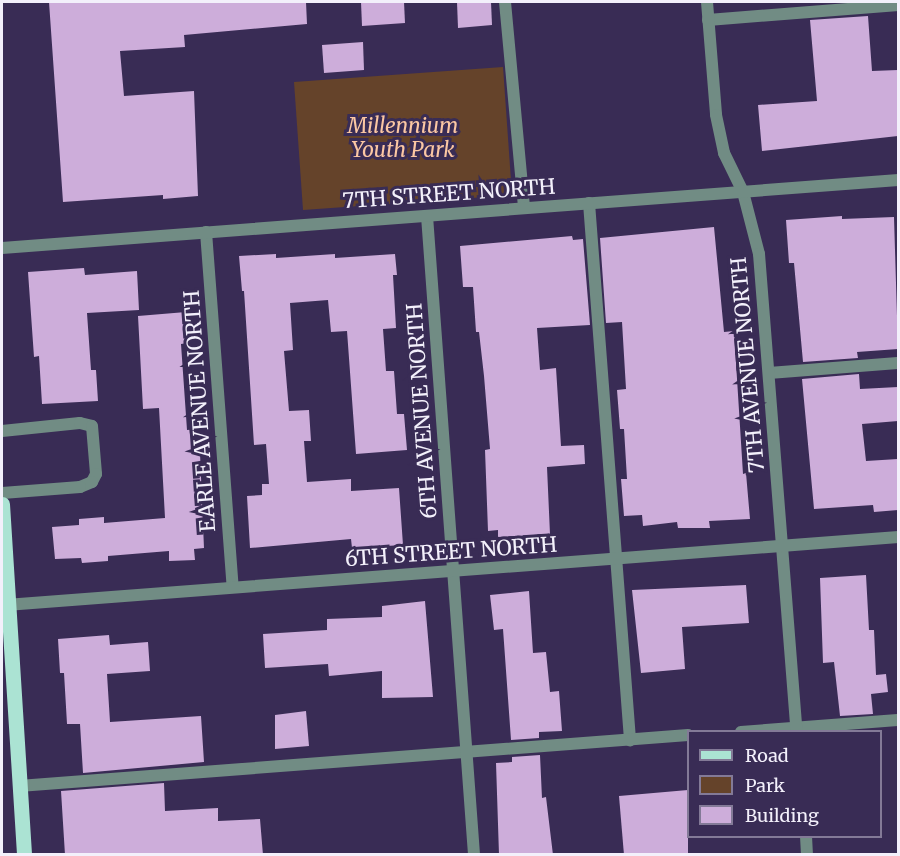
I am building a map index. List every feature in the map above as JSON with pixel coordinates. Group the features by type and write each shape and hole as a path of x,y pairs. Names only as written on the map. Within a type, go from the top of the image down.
{"main road":[{"path":"2,504 6,605 24,855"}],"street":[{"path":"505,2 524,208"},
{"name":"7TH AVENUE NORTH","path":"707,2 716,115 724,153 743,192 759,254 797,729"},
{"path":"708,20 898,5"},
{"name":"7TH STREET NORTH","path":"2,248 898,180"},
{"path":"589,203 630,740"},
{"name":"6TH AVENUE NORTH","path":"427,216 474,855"},
{"name":"EARLE AVENUE NORTH","path":"206,232 233,587"},
{"path":"769,373 898,363"},
{"path":"2,431 80,423 92,426 96,474 92,482 80,487 2,493"},
{"name":"6TH STREET NORTH","path":"6,605 898,537"},
{"path":"778,730 898,720"},
{"path":"19,786 687,735"},
{"path":"806,838 807,855"}],"green space":[{"name":"Millennium Youth Park","path":"503,67 512,195 303,210 294,82"}],"building":[{"path":"49,2 306,2 307,24 184,35 185,47 120,51 124,96 194,91 198,196 163,199 163,195 63,202"},
{"path":"361,2 404,2 405,23 362,26"},
{"path":"457,2 491,2 492,25 458,28"},
{"path":"868,16 872,71 898,70 898,136 762,151 758,105 817,101 810,20"},
{"path":"363,42 364,70 324,73 322,45"},
{"path":"842,216 842,219 894,217 898,349 857,352 858,358 803,362 794,263 789,263 786,220"},
{"path":"714,227 724,332 734,331 743,474 746,473 750,519 709,521 710,528 678,528 677,522 643,526 642,515 624,516 621,479 627,479 624,429 620,429 617,390 626,389 622,322 606,323 600,238"},
{"path":"572,236 573,240 583,239 590,325 537,328 540,370 556,368 561,446 584,445 585,464 547,467 550,534 498,537 498,530 488,531 485,450 490,449 484,376 479,332 476,332 473,287 463,287 460,246"},
{"path":"276,254 276,258 335,254 335,258 395,254 397,275 393,275 396,328 383,329 386,371 394,371 397,414 404,414 407,450 356,454 347,331 331,332 328,300 290,303 293,350 284,351 289,411 309,410 311,441 304,441 307,482 351,479 351,491 399,488 403,545 352,548 351,539 250,548 247,496 262,495 262,484 269,484 266,444 254,445 244,291 242,291 239,256"},
{"path":"84,268 85,275 137,271 139,310 87,313 91,370 96,370 98,401 42,404 39,356 34,357 28,272"},
{"path":"186,312 188,343 181,344 187,430 199,429 204,548 194,549 195,560 169,561 169,551 108,556 108,561 82,563 81,558 55,559 52,527 79,525 79,519 104,517 104,523 165,518 159,408 143,409 138,316"},
{"path":"859,374 860,389 898,387 898,421 862,424 866,461 898,459 898,510 874,512 873,505 814,509 802,379"},
{"path":"866,575 869,630 874,630 876,675 886,674 888,692 871,694 873,714 840,716 834,662 823,663 820,578"},
{"path":"746,585 749,623 682,627 685,669 641,673 632,590"},
{"path":"529,591 533,653 546,652 550,692 559,691 562,731 539,732 539,738 511,740 503,629 494,630 490,595"},
{"path":"425,601 433,697 382,698 382,671 329,676 328,664 265,668 263,634 327,630 327,619 382,617 382,606"},
{"path":"109,635 110,645 148,642 150,671 107,674 110,722 201,716 204,762 83,773 80,724 67,724 64,673 60,673 58,639"},
{"path":"306,711 309,746 275,749 275,715"},
{"path":"540,755 542,798 546,797 553,855 499,855 496,763 512,762 512,757"},
{"path":"164,783 165,811 218,808 218,821 260,819 263,855 65,855 61,791"},
{"path":"687,790 688,855 624,855 619,796"}]}
